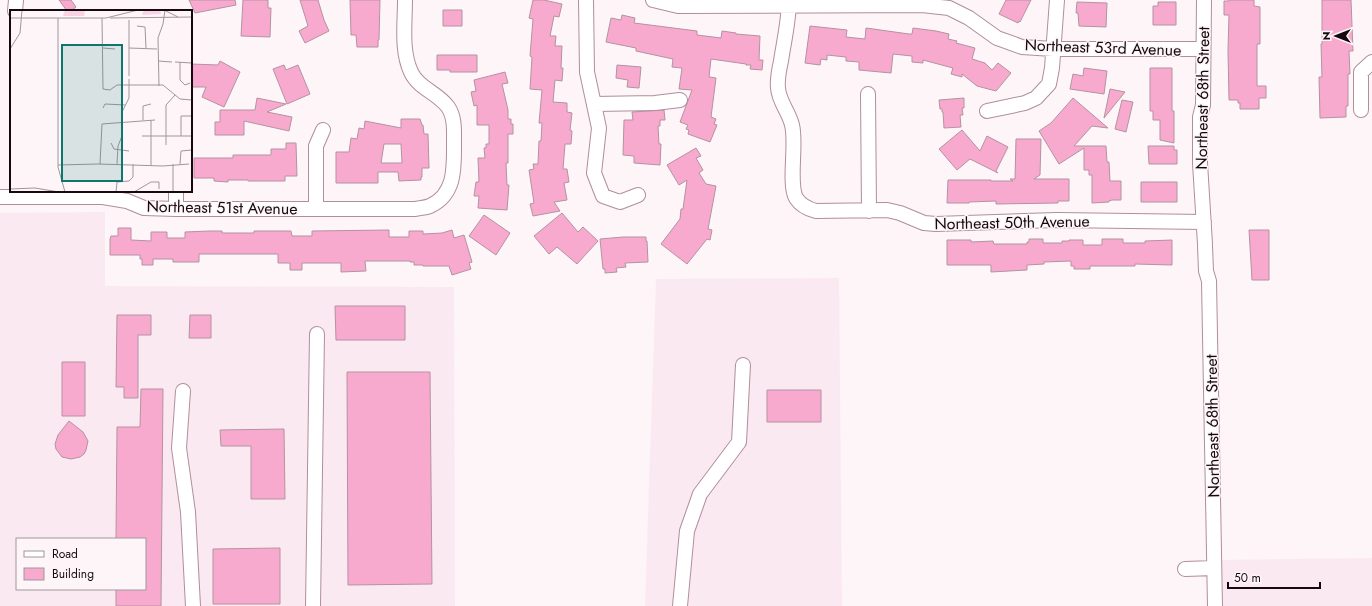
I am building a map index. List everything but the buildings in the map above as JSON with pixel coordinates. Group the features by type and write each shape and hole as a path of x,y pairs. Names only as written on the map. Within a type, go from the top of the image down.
{"street":[{"path":"15,10 16,0"},
{"name":"Northeast 51st Avenue","path":"0,197 31,194 103,197 127,201 144,208 176,209 415,209 429,206 442,198 454,175 454,124 449,108 440,97 421,86 411,74 405,57 405,0"},
{"path":"586,0 588,72 598,128 594,173 603,196 620,202 638,195"},
{"name":"Northeast 53rd Avenue","path":"653,0 678,6 922,2 949,8 969,18 997,38 1022,47 1053,49 1203,49"},
{"path":"987,111 1025,103 1036,98 1049,84 1052,68 1057,0"},
{"name":"Northeast 68th Street","path":"1204,0 1203,105 1200,117 1200,163 1206,271 1209,281 1215,606"},
{"name":"Northeast 50th Avenue","path":"789,3 777,88 780,99 792,125 794,138 793,188 796,198 807,209 816,211 886,210 900,213 924,223 936,224 1057,220 1204,222"},
{"path":"1361,110 1361,72 1372,62"},
{"path":"868,94 869,211"},
{"path":"594,104 655,103 680,100"},
{"path":"316,209 316,146 323,130"},
{"path":"176,192 176,209"},
{"path":"313,606 317,334"},
{"path":"680,606 687,531 700,494 739,442 743,366"},
{"path":"183,391 180,448 188,512 192,606"},
{"path":"1185,569 1214,568"}],"shaded area":[{"path":"105,212 105,286 454,287 455,606 0,606 0,213"},
{"path":"839,278 842,606 645,606 656,279"},
{"path":"1372,558 1372,606 1223,606 1222,560"}]}
